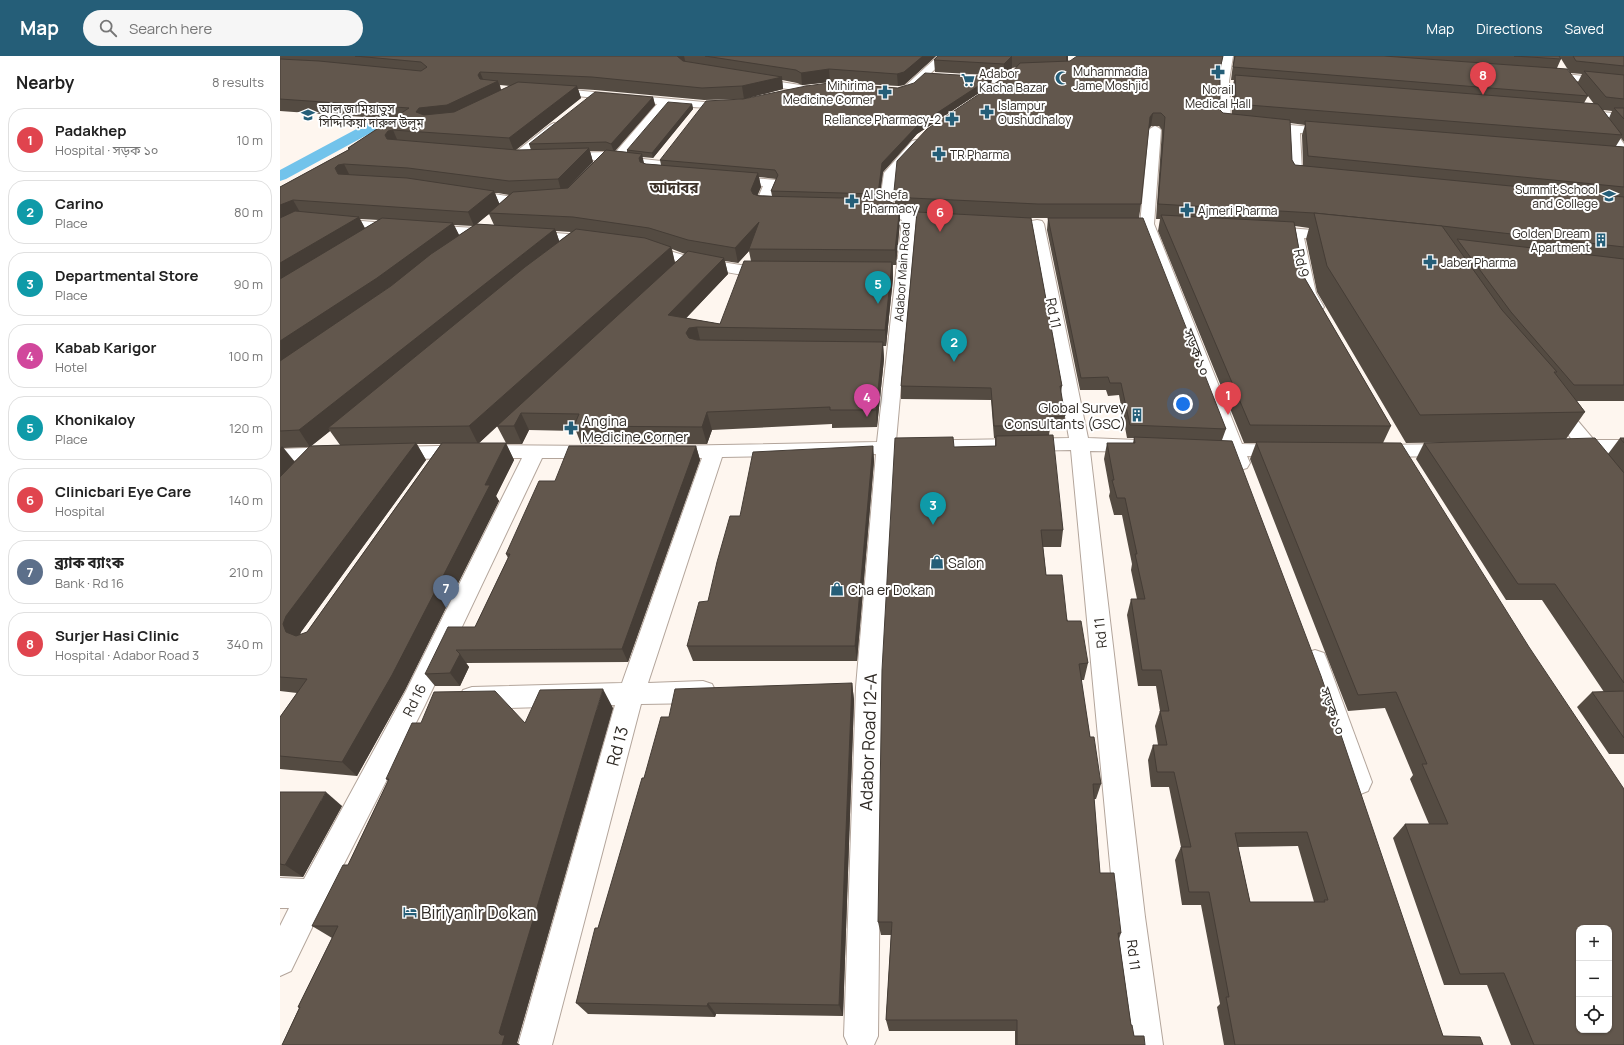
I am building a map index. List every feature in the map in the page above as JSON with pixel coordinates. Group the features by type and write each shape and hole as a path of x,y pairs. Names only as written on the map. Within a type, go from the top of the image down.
{"street":[{"path":"895,91 909,88 944,56"},
{"path":"1228,56 1229,84 1225,123 1341,133"},
{"path":"1557,63 1574,87"},
{"path":"1534,74 1624,83"},
{"path":"923,76 938,77"},
{"path":"954,78 1011,76 989,94"},
{"path":"746,79 811,88 780,96"},
{"path":"539,91 595,94 704,105 744,103"},
{"path":"583,104 595,94"},
{"path":"598,167 612,158 666,101"},
{"path":"1588,104 1624,152"},
{"path":"695,117 704,105"},
{"path":"1565,112 1624,117"},
{"path":"517,156 565,118"},
{"path":"1294,129 1296,174 1327,178"},
{"name":"সড়ক ১০","path":"1155,130 1147,224 1247,480"},
{"name":"Adabor Main Road","path":"886,448 888,353 904,272 909,218 886,208 890,173 922,138 928,134"},
{"path":"666,152 650,173 680,176"},
{"path":"1608,154 1624,156"},
{"path":"502,156 538,158"},
{"path":"553,158 612,158 657,164"},
{"path":"718,179 771,183 762,205 793,205"},
{"path":"453,192 514,201 544,200"},
{"path":"502,211 514,201"},
{"path":"870,208 886,208"},
{"path":"909,218 925,219"},
{"path":"280,232 301,220 386,227 484,227 513,234 578,238 608,242"},
{"name":"Rd 11","path":"1037,223 1080,444 1130,917 1146,1045"},
{"path":"366,239 386,227"},
{"path":"461,244 484,227"},
{"path":"1249,230 1296,232 1351,237"},
{"name":"Rd 9","path":"1296,232 1308,293 1327,327"},
{"path":"561,251 578,238"},
{"path":"630,246 653,249 682,267 747,271 786,271"},
{"path":"888,272 904,272"},
{"path":"1544,392 1624,489"},
{"path":"1388,432 1412,472"},
{"path":"484,451 501,435"},
{"path":"296,475 335,438"},
{"path":"648,452 714,452 1080,444 1158,447"},
{"path":"1557,447 1624,446"},
{"name":"Adabor Road 12-A","path":"861,1036 857,687 886,448"},
{"path":"1189,448 1298,451"},
{"path":"1360,451 1399,452 1470,450"},
{"path":"372,453 443,453 484,451 618,452"},
{"name":"Rd 16","path":"280,960 312,894 433,698 536,452"},
{"name":"Rd 13","path":"535,1045 632,695 714,452"},
{"path":"280,455 348,453"},
{"path":"429,472 443,453"},
{"name":"সড়ক ১০","path":"1308,640 1327,691 1365,804"},
{"path":"433,698 726,692"},
{"path":"280,894 312,894"}],"building":[{"path":"355,56 677,56 683,61 782,77 742,86 702,88 592,77 480,72 478,75 480,79 498,81 447,105 419,108 416,112 424,115 454,112 518,82 577,86 509,138 393,130 388,131 385,135 387,139 517,150 589,148 558,179 509,181 408,168 344,164 338,165 335,168 338,174 407,178 494,191 468,212 293,200 280,205 280,187 350,149 348,148 409,108 280,99 280,59 319,61 421,71 427,67 421,62"},
{"path":"705,56 923,56 904,72 897,74 829,69 801,73 796,70"},
{"path":"938,56 1012,56 1004,64 934,60"},
{"path":"1077,56 1223,56 1220,69 1220,110 1223,113 1290,120 1292,160 1295,165 1624,197 1624,247 1314,213 1158,204 1165,117 1161,113 1153,113 1150,117 1141,204 1038,204 911,198 894,191 897,161 927,129 1012,72 1020,63 1070,61"},
{"path":"1235,56 1384,56 1567,69 1588,96 1233,67"},
{"path":"1514,56 1559,56 1561,59"},
{"path":"1573,56 1624,56 1624,66 1576,61"},
{"path":"1584,71 1624,75 1624,99 1606,97"},
{"path":"925,73 992,77 917,126 882,163 878,194 771,191 778,175 775,170 660,160 706,101 743,99 806,86 829,83 898,88 914,83"},
{"path":"1235,75 1598,104 1622,135 1236,104"},
{"path":"595,92 653,97 611,144 606,142 529,144"},
{"path":"668,102 692,104 652,153 627,150"},
{"path":"1614,108 1624,108 1624,119"},
{"path":"1305,121 1624,147 1624,187 1308,156"},
{"path":"606,150 642,154 639,158 640,162 646,164 758,173 751,190 753,194 759,196 883,199 900,206 895,250 749,249 759,222 735,248 688,240 649,228 573,217 489,213 513,192 568,188"},
{"path":"295,211 359,217 280,263 280,218"},
{"path":"917,212 1031,218 1062,386 1060,386 1065,416 1049,417 1050,425 994,426 991,388 901,386"},
{"path":"1314,213 1442,226 1502,310 1557,372 1554,372 1585,412 1420,415 1327,266"},
{"path":"1161,215 1294,222 1304,277 1391,426 1250,425"},
{"path":"382,218 453,223 377,278 280,341 280,279"},
{"path":"1048,218 1143,218 1226,429 1130,425 1121,383 1110,383 1108,377 1081,378"},
{"path":"476,224 555,229 299,430 280,431 280,361 391,286 431,254"},
{"path":"576,229 645,238 671,247 469,426 328,428 525,267"},
{"path":"1457,239 1624,259 1624,385 1574,385 1511,312"},
{"path":"688,251 724,258 668,315 720,324 744,261 892,262 885,330 697,327 689,328 686,333 689,338 697,340 883,342 876,410 830,410 830,407 707,412 702,427 574,426 579,414 521,413 514,426 497,426"},
{"path":"1053,435 1063,530 1041,530 1046,575 1062,575 1067,621 1081,621 1088,663 1079,664 1090,737 1094,737 1101,784 1093,784 1100,873 1114,873 1121,933 1118,933 1131,1025 1134,1036 1144,1036 1145,1045 1017,1045 1017,1020 886,1020 892,922 878,922 882,670 895,438 953,437 954,447 996,446 996,436"},
{"path":"1134,437 1232,441 1321,676 1443,1036 1480,1037 1483,1045 1235,1045 1226,997 1229,997 1209,892 1189,892 1181,847 1191,847 1174,772 1157,772 1153,745 1167,745 1160,711 1169,711 1161,670 1142,670 1131,599 1145,599 1125,498 1117,498 1112,480 1114,480 1107,443 1135,443","holes":["1307,832 1328,900 1324,900 1325,902 1250,902 1235,833"]},
{"path":"1595,438 1624,473 1624,683 1555,584 1518,584 1424,443"},
{"path":"1256,442 1401,443 1529,647 1624,789 1624,1045 1534,1045 1504,973 1460,974 1405,824 1448,824 1422,764 1427,764 1396,692 1358,695"},
{"path":"416,443 286,616 283,624 286,632 296,636 307,632 442,443 506,443 485,485 490,485 392,675 342,762 280,756 280,717 307,679 280,677 280,477 310,446"},
{"path":"569,446 696,446 622,649 456,650 460,654 450,673 425,674 448,627 475,627 510,554 506,554 539,481 555,481"},
{"path":"873,446 855,646 687,646 699,602 708,601 730,516 740,516 753,452"},
{"path":"852,683 839,1005 708,1003 707,1006 576,1003 595,928 598,928 661,717 669,717 675,689"},
{"path":"603,689 499,1033 501,1035 505,1035 502,1045 282,1045 300,1007 298,1007 338,926 312,926 343,865 348,865 389,779 386,779 412,723 421,723 434,692 495,691 525,723 540,690"},
{"path":"1624,691 1624,738 1592,692"},
{"path":"280,792 326,792 285,865 280,864"}],"waterway":[{"path":"280,176 384,120 420,104"}],"place":[{"name":"Norail Medical Hall","path":"1218,72"},
{"name":"Muhammadia Jame Moshjid","path":"1062,78"},
{"name":"Adabor Kacha Bazar","path":"968,80"},
{"name":"Mihirima Medicine Corner","path":"885,92"},
{"name":"Surjer Hasi Clinic","path":"1483,95"},
{"name":"Islampur Oushudhaloy","path":"987,112"},
{"name":"আল জামিয়াতুস সিদ্দিকিয়া দারুল উলুম","path":"308,115"},
{"name":"Reliance Pharmacy-2","path":"952,119"},
{"name":"TR Pharma","path":"939,154"},
{"name":"Summit School and College","path":"1609,196"},
{"name":"Al Shefa Pharmacy","path":"852,201"},
{"name":"Ajmeri Pharma","path":"1187,210"},
{"name":"Clinicbari Eye Care","path":"940,232"},
{"name":"Golden Dream Apartment","path":"1601,240"},
{"name":"Jaber Pharma","path":"1430,262"},
{"name":"Khonikaloy","path":"878,304"},
{"name":"Carino","path":"954,362"},
{"name":"Global Survey Consultants (GSC)","path":"1137,415"},
{"name":"Padakhep","path":"1228,415"},
{"name":"Kabab Karigor","path":"867,417"},
{"name":"Angina Medicine Corner","path":"571,428"},
{"name":"Departmental Store","path":"933,525"},
{"name":"Salon","path":"937,562"},
{"name":"Cha er Dokan","path":"837,589"},
{"name":"ব্র্যাক ব্যাংক","path":"446,608"},
{"name":"Biriyanir Dokan","path":"410,912"}],"district":[{"name":"আদাবর","path":"674,187"}]}
